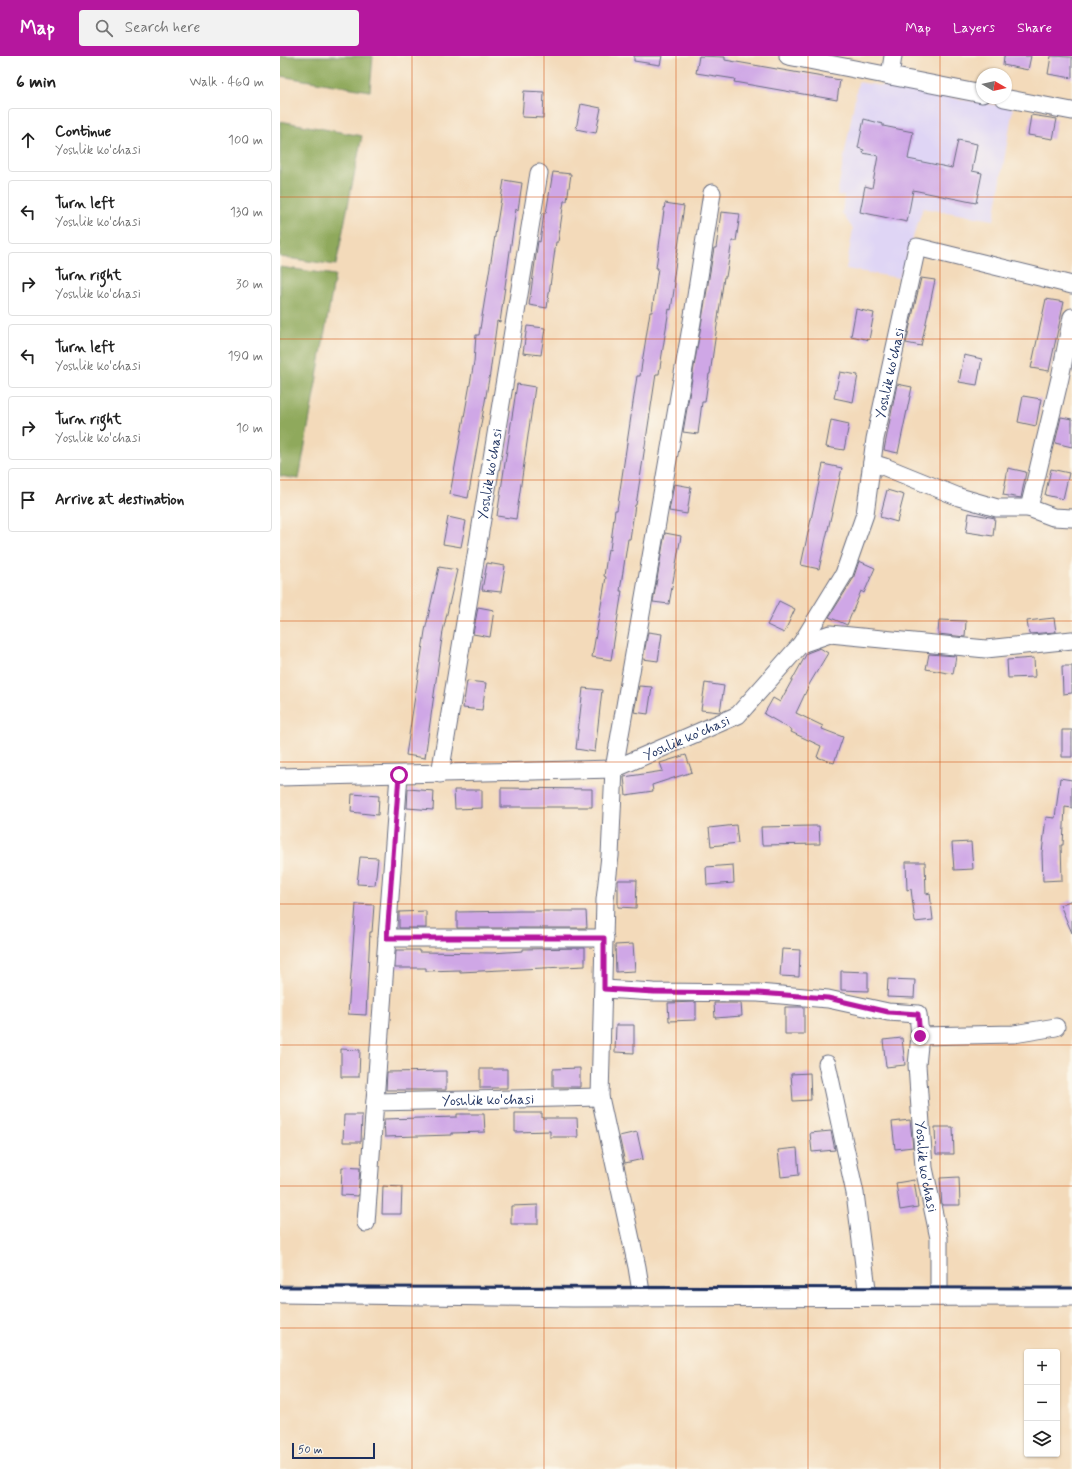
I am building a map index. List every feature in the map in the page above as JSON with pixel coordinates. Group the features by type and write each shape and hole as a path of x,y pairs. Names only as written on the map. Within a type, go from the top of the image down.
{"street":[{"path":"788,56 976,93"},
{"path":"890,76 894,56"},
{"path":"1012,100 1072,111"},
{"name":"Yoshlik ko'chasi","path":"440,774 539,173"},
{"path":"642,1298 637,1267 600,1096 604,989 604,938 614,769 692,322 712,193"},
{"name":"Yoshlik ko'chasi","path":"280,777 614,769 738,715 801,644 844,574 865,514 875,440 918,247 1072,285"},
{"path":"1029,508 1060,378 1072,317"},
{"path":"872,463 959,497 997,508 1029,508 1053,517 1072,518"},
{"name":"Yoshlik ko'chasi","path":"801,644 830,634 986,649 1072,640"},
{"path":"366,1222 399,775"},
{"path":"387,938 604,938"},
{"name":"Yoshlik ko'chasi","path":"604,989 654,992 758,993 828,998 888,1012 918,1014 920,1036 917,1065 924,1168 939,1238 940,1297"},
{"path":"920,1036 1014,1034 1056,1027"},
{"path":"827,1064 855,1193 868,1297"},
{"name":"Yoshlik ko'chasi","path":"375,1102 600,1096"},
{"path":"280,1294 642,1298 1072,1297"}],"shaded area":[{"path":"858,82 976,102 976,104 989,104 1013,108 994,220 923,208 899,278 846,269 853,229 842,213 844,196 837,195"}],"green space":[{"path":"280,56 373,56 370,91 280,76"},
{"path":"280,121 362,136 336,265 280,257"},
{"path":"280,267 335,275 299,479 280,476"}],"building":[{"path":"634,56 662,56 660,65 634,61"},
{"path":"699,56 725,57 725,60 840,80 837,100 734,82 735,79 696,73"},
{"path":"1004,56 1031,56 1028,70 1003,65"},
{"path":"1051,56 1072,57 1072,78 1048,74"},
{"path":"524,91 544,92 543,118 522,117"},
{"path":"581,104 601,108 596,133 576,129"},
{"path":"1031,115 1057,119 1053,139 1028,135"},
{"path":"864,119 883,124 883,126 913,132 908,159 952,168 958,140 977,144 972,171 982,173 976,203 913,190 907,222 860,212 865,186 872,188 878,156 863,153 864,150 858,148"},
{"path":"553,172 571,174 567,201 564,201 558,242 556,242 547,308 529,305 538,241 540,242 544,213 546,213"},
{"path":"504,180 522,183 518,210 516,209 500,322 497,321 490,373 468,498 450,494 474,362 476,335 479,335"},
{"path":"665,203 684,206 673,282 675,283 671,310 669,309 659,374 656,374 636,505 630,539 628,539 620,591 622,591 611,660 592,657 606,577 604,576 608,549 610,550 615,510 617,510 637,376 640,376 650,312 652,312 658,268 656,268"},
{"path":"721,212 740,214 736,241 732,241 726,277 724,277 710,374 705,402 702,402 698,434 683,432 714,248 716,248"},
{"path":"921,278 935,280 921,346 906,343"},
{"path":"1046,299 1064,302 1049,371 1031,368"},
{"path":"856,309 874,313 869,340 851,336"},
{"path":"527,326 545,328 541,355 523,353"},
{"path":"964,355 982,359 977,385 959,382"},
{"path":"840,372 858,375 853,402 834,398"},
{"path":"517,384 535,387 516,519 497,516"},
{"path":"897,384 912,387 898,453 884,450"},
{"path":"1023,396 1041,399 1036,426 1018,422"},
{"path":"1061,417 1072,419 1072,447 1055,443"},
{"path":"831,420 849,424 844,450 826,447"},
{"path":"823,464 842,468 819,569 801,565"},
{"path":"1008,468 1026,472 1021,498 1003,495"},
{"path":"1051,469 1069,473 1063,499 1045,495"},
{"path":"674,484 691,487 687,514 669,511"},
{"path":"887,490 904,495 897,522 880,517"},
{"path":"969,513 995,518 993,536 966,532"},
{"path":"448,517 466,521 461,547 443,544"},
{"path":"665,533 681,536 669,604 653,602"},
{"path":"859,561 875,568 864,593 861,591 847,625 829,617 853,579"},
{"path":"487,563 505,566 501,592 482,590"},
{"path":"439,567 457,570 443,631 425,758 406,755 425,631"},
{"path":"779,601 795,609 784,633 767,625"},
{"path":"478,607 494,610 490,637 473,634"},
{"path":"1054,618 1056,632 1029,634 1027,621"},
{"path":"939,620 966,621 965,637 938,634"},
{"path":"648,632 662,634 658,661 643,659"},
{"path":"820,648 828,653 810,683 796,713 823,726 822,729 843,737 834,763 817,757 821,746 791,732 792,730 764,714 773,698 780,702 807,653"},
{"path":"929,654 956,656 953,674 926,669"},
{"path":"1034,658 1035,677 1008,678 1007,660"},
{"path":"1062,666 1072,666 1072,693 1063,694"},
{"path":"467,681 486,683 482,710 463,708"},
{"path":"705,683 724,686 720,712 701,710"},
{"path":"639,686 652,687 648,714 634,712"},
{"path":"583,688 602,690 595,752 576,749"},
{"path":"1062,730 1072,730 1072,757 1062,757"},
{"path":"686,755 692,772 652,785 653,791 626,795 624,777 663,771 660,763"},
{"path":"1060,778 1072,780 1072,808 1065,807 1063,845 1061,845 1062,880 1043,881 1042,853 1046,817 1055,818"},
{"path":"501,788 592,789 592,807 501,807"},
{"path":"408,789 434,791 433,810 407,808"},
{"path":"454,790 482,790 482,808 455,809"},
{"path":"352,794 379,796 378,815 351,812"},
{"path":"736,825 738,843 711,846 709,828"},
{"path":"819,826 820,844 762,845 761,827"},
{"path":"971,842 973,869 954,870 952,843"},
{"path":"360,857 378,858 375,885 357,884"},
{"path":"906,862 925,862 926,894 930,893 933,920 915,922 911,889 907,890"},
{"path":"733,865 734,883 707,885 706,867"},
{"path":"618,880 637,880 636,908 618,907"},
{"path":"1072,900 1072,933 1060,905"},
{"path":"356,904 374,905 372,932 370,932 366,1015 348,1014"},
{"path":"426,911 426,928 399,928 399,912"},
{"path":"586,911 587,928 457,928 457,912"},
{"path":"633,944 635,971 616,972 615,945"},
{"path":"585,948 585,966 460,972 460,970 426,971 426,968 395,968 396,950 419,950 419,952 492,953 523,951 523,949"},
{"path":"782,949 800,950 799,977 780,976"},
{"path":"841,971 868,972 868,991 841,990"},
{"path":"888,979 915,980 914,998 887,997"},
{"path":"696,1002 696,1020 669,1021 668,1003"},
{"path":"714,1003 741,1003 742,1016 715,1018"},
{"path":"785,1007 804,1007 804,1034 785,1034"},
{"path":"616,1025 634,1025 634,1053 615,1052"},
{"path":"902,1038 905,1065 886,1067 883,1040"},
{"path":"341,1049 360,1050 359,1077 341,1077"},
{"path":"580,1068 580,1087 553,1087 553,1069"},
{"path":"480,1069 507,1069 507,1088 480,1088"},
{"path":"446,1071 446,1090 386,1090 387,1072"},
{"path":"810,1073 811,1100 793,1101 791,1074"},
{"path":"515,1113 542,1113 542,1118 577,1118 578,1137 550,1137 550,1131 515,1132"},
{"path":"457,1114 484,1114 485,1132 452,1133 452,1135 385,1137 384,1119 457,1117"},
{"path":"344,1115 362,1115 361,1142 343,1142"},
{"path":"910,1120 913,1147 895,1149 892,1122"},
{"path":"935,1127 953,1127 954,1154 936,1154"},
{"path":"831,1131 835,1150 812,1152 810,1133"},
{"path":"637,1132 643,1159 625,1163 619,1136"},
{"path":"797,1148 799,1175 781,1177 778,1150"},
{"path":"342,1167 360,1168 358,1196 341,1195"},
{"path":"959,1177 960,1205 942,1205 940,1178"},
{"path":"914,1180 918,1207 900,1210 896,1183"},
{"path":"383,1186 402,1187 401,1214 382,1214"},
{"path":"538,1205 538,1224 511,1224 511,1206"}],"railway":[{"path":"280,1287 1072,1288"}],"route":[{"path":"399,775 387,938 604,938 604,989 654,992 758,993 828,998 888,1012 918,1014 920,1036"}]}
